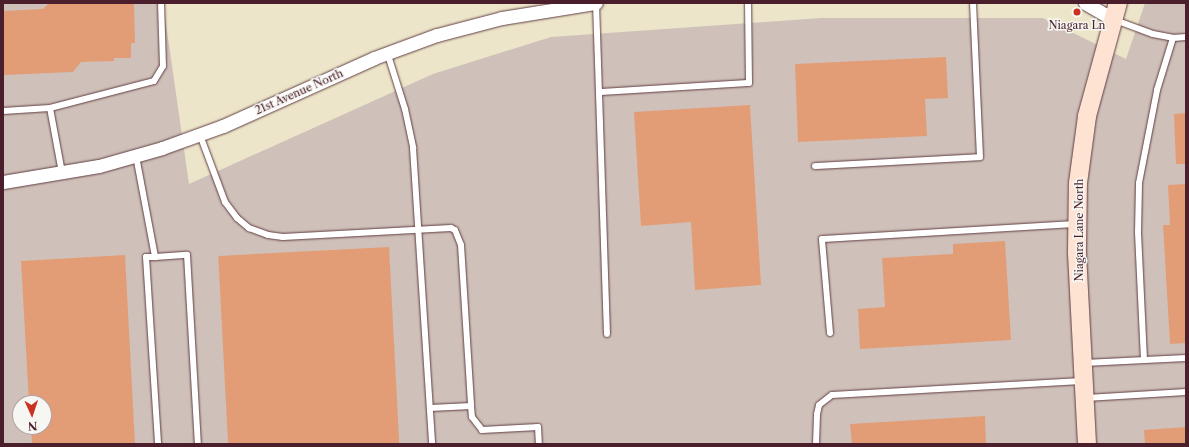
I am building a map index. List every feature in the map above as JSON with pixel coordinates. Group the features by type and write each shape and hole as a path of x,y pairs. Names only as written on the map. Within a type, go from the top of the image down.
{"street":[{"name":"21st Avenue North","path":"3,182 62,173 136,156 200,135 387,52 437,35 502,18 596,3"},
{"path":"1085,3 1115,11"},
{"name":"Niagara Lane North","path":"1087,444 1076,224 1079,170 1087,116 1115,11"}],"lane":[{"path":"3,111 50,108 149,83 158,77 163,66 161,3"},
{"path":"596,3 607,334"},
{"path":"600,92 749,83 748,3"},
{"path":"815,166 980,157 973,3"},
{"path":"1115,11 1153,34 1173,38 1186,38"},
{"path":"1144,360 1138,232 1139,183 1157,90 1173,38"},
{"path":"387,52 410,130 432,444"},
{"path":"50,108 62,173"},
{"path":"200,135 225,202 237,218 249,228 268,235 283,237 451,228 460,238 472,417 482,430 538,427 539,444"},
{"path":"136,156 155,257"},
{"path":"830,332 822,239 1076,224"},
{"path":"158,444 146,257 187,255 198,444"},
{"path":"1083,363 1186,358"},
{"path":"816,444 819,405 832,395 1084,390 1186,392"},
{"path":"430,408 471,406"}],"shaded area":[{"path":"3,3 163,3 189,184 433,74 551,37 821,18 1043,18 1126,59 1145,3 1186,3 1186,444 3,444"}],"building":[{"path":"49,3 134,3 135,43 131,43 131,58 114,58 114,61 81,62 73,72 3,75 3,11 43,9"},
{"path":"946,57 948,98 925,99 927,136 798,142 795,64"},
{"path":"750,105 761,285 695,290 691,222 641,226 634,112"},
{"path":"1186,113 1186,164 1176,164 1174,114"},
{"path":"1186,184 1186,343 1170,344 1163,225 1170,225 1168,185"},
{"path":"1005,241 1011,340 860,349 858,309 885,307 882,258 953,254 953,244"},
{"path":"389,247 399,444 228,444 218,256"},
{"path":"125,255 135,444 32,444 31,435 52,435 52,395 29,395 21,261"},
{"path":"985,416 986,444 852,444 850,424"},
{"path":"1186,427 1186,444 1145,444 1144,430"}],"place":[{"name":"Niagara Ln","path":"1077,12"}]}
